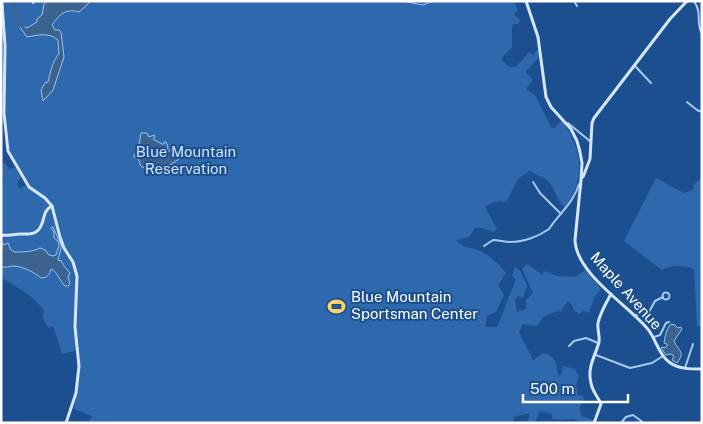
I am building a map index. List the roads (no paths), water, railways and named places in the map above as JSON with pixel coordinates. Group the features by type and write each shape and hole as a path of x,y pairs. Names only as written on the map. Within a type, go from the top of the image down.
{"street":[{"path":"2,1 5,42 3,99 9,153 29,187 45,198 52,206 60,237 75,268 78,280 75,326 79,366 74,401 66,423"},
{"name":"Maple Avenue","path":"526,1 538,37 546,97 551,107 566,122 573,133 581,158 582,180 575,240 576,248 583,262 595,278 647,327 663,356"},
{"path":"574,1 577,6"},
{"path":"484,246 490,240 511,242 527,240 543,234 549,229 576,194 582,180 589,162 593,120 670,19 687,1"},
{"path":"694,1 701,12 700,29 702,34"},
{"path":"635,66 652,83"},
{"path":"687,102 702,112"},
{"path":"566,122 591,142"},
{"path":"533,182 561,214"},
{"path":"1,235 27,235 34,233 42,225 46,210 52,206"},
{"path":"594,423 600,402 590,383 590,371 598,342 598,323 611,294"},
{"path":"636,316 642,312 649,312 655,301 663,298"},
{"path":"654,337 660,336 666,323 670,322"},
{"path":"569,346 574,341 586,338 598,342"},
{"path":"685,368 693,344"},
{"path":"593,355 630,368 652,363 663,356 680,368 702,369"},
{"path":"621,423 626,417 633,415 644,423"}],"waterway":[{"path":"12,1 17,13 18,22 23,27"},
{"path":"402,1 423,5 433,1"}],"place":[{"name":"Blue Mountain Sportsman Center","path":"337,306"}],"park label":[{"name":"Blue Mountain Reservation","path":"186,160"}]}
